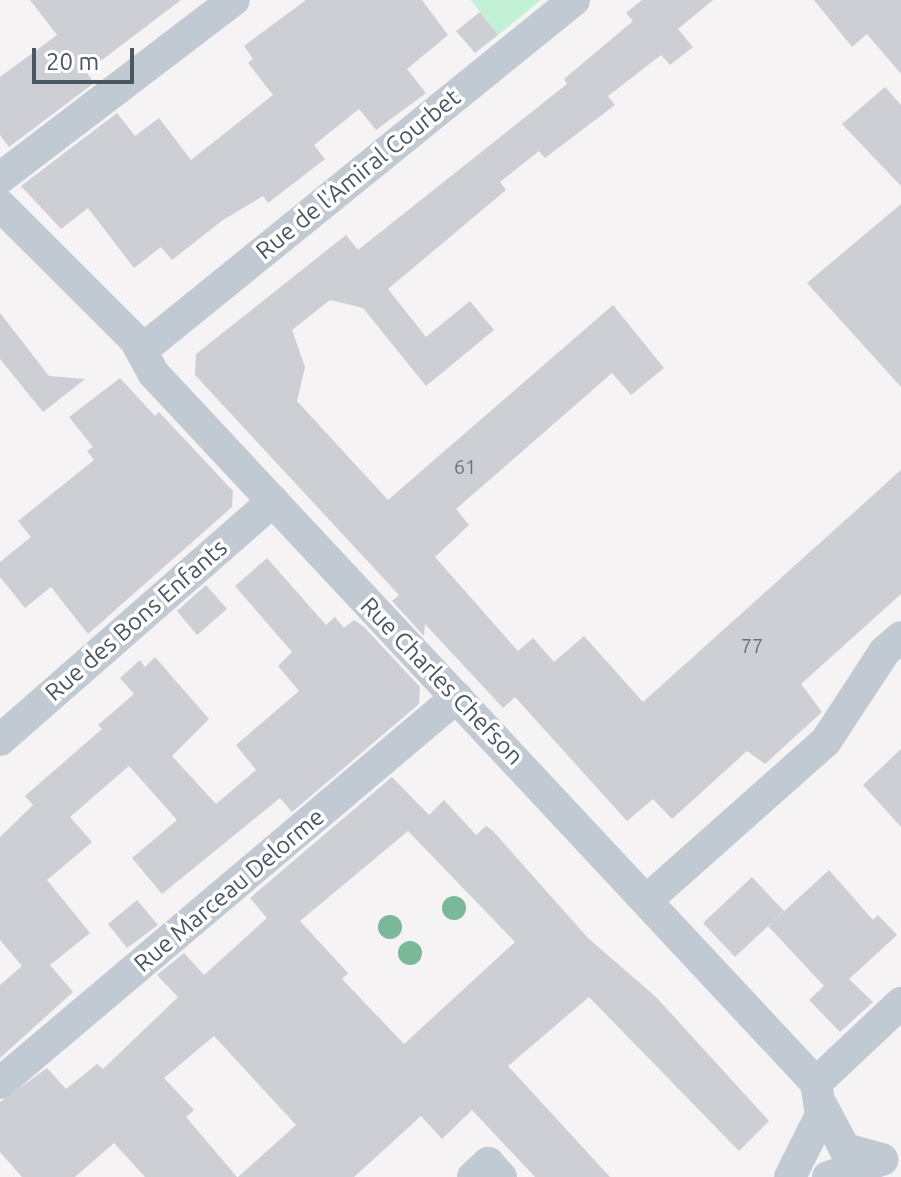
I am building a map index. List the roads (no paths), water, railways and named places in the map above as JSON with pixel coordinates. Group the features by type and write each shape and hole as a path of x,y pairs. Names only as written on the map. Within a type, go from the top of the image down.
{"street":[{"path":"0,178 234,0"},
{"name":"Rue de l'Amiral Courbet","path":"142,350 574,0"},
{"name":"Rue Charles Chefson","path":"0,205 142,350 153,373 647,900 819,1095 845,1149 892,1155"},
{"name":"Rue des Bons Enfants","path":"0,740 273,501"},
{"path":"647,900 826,741 885,651 901,637"},
{"name":"Rue Marceau Delorme","path":"0,1083 457,697"},
{"path":"790,1177 816,1130 819,1095 901,1003"},
{"path":"828,1177 892,1155"},
{"path":"473,1177 488,1163 501,1177"}]}
